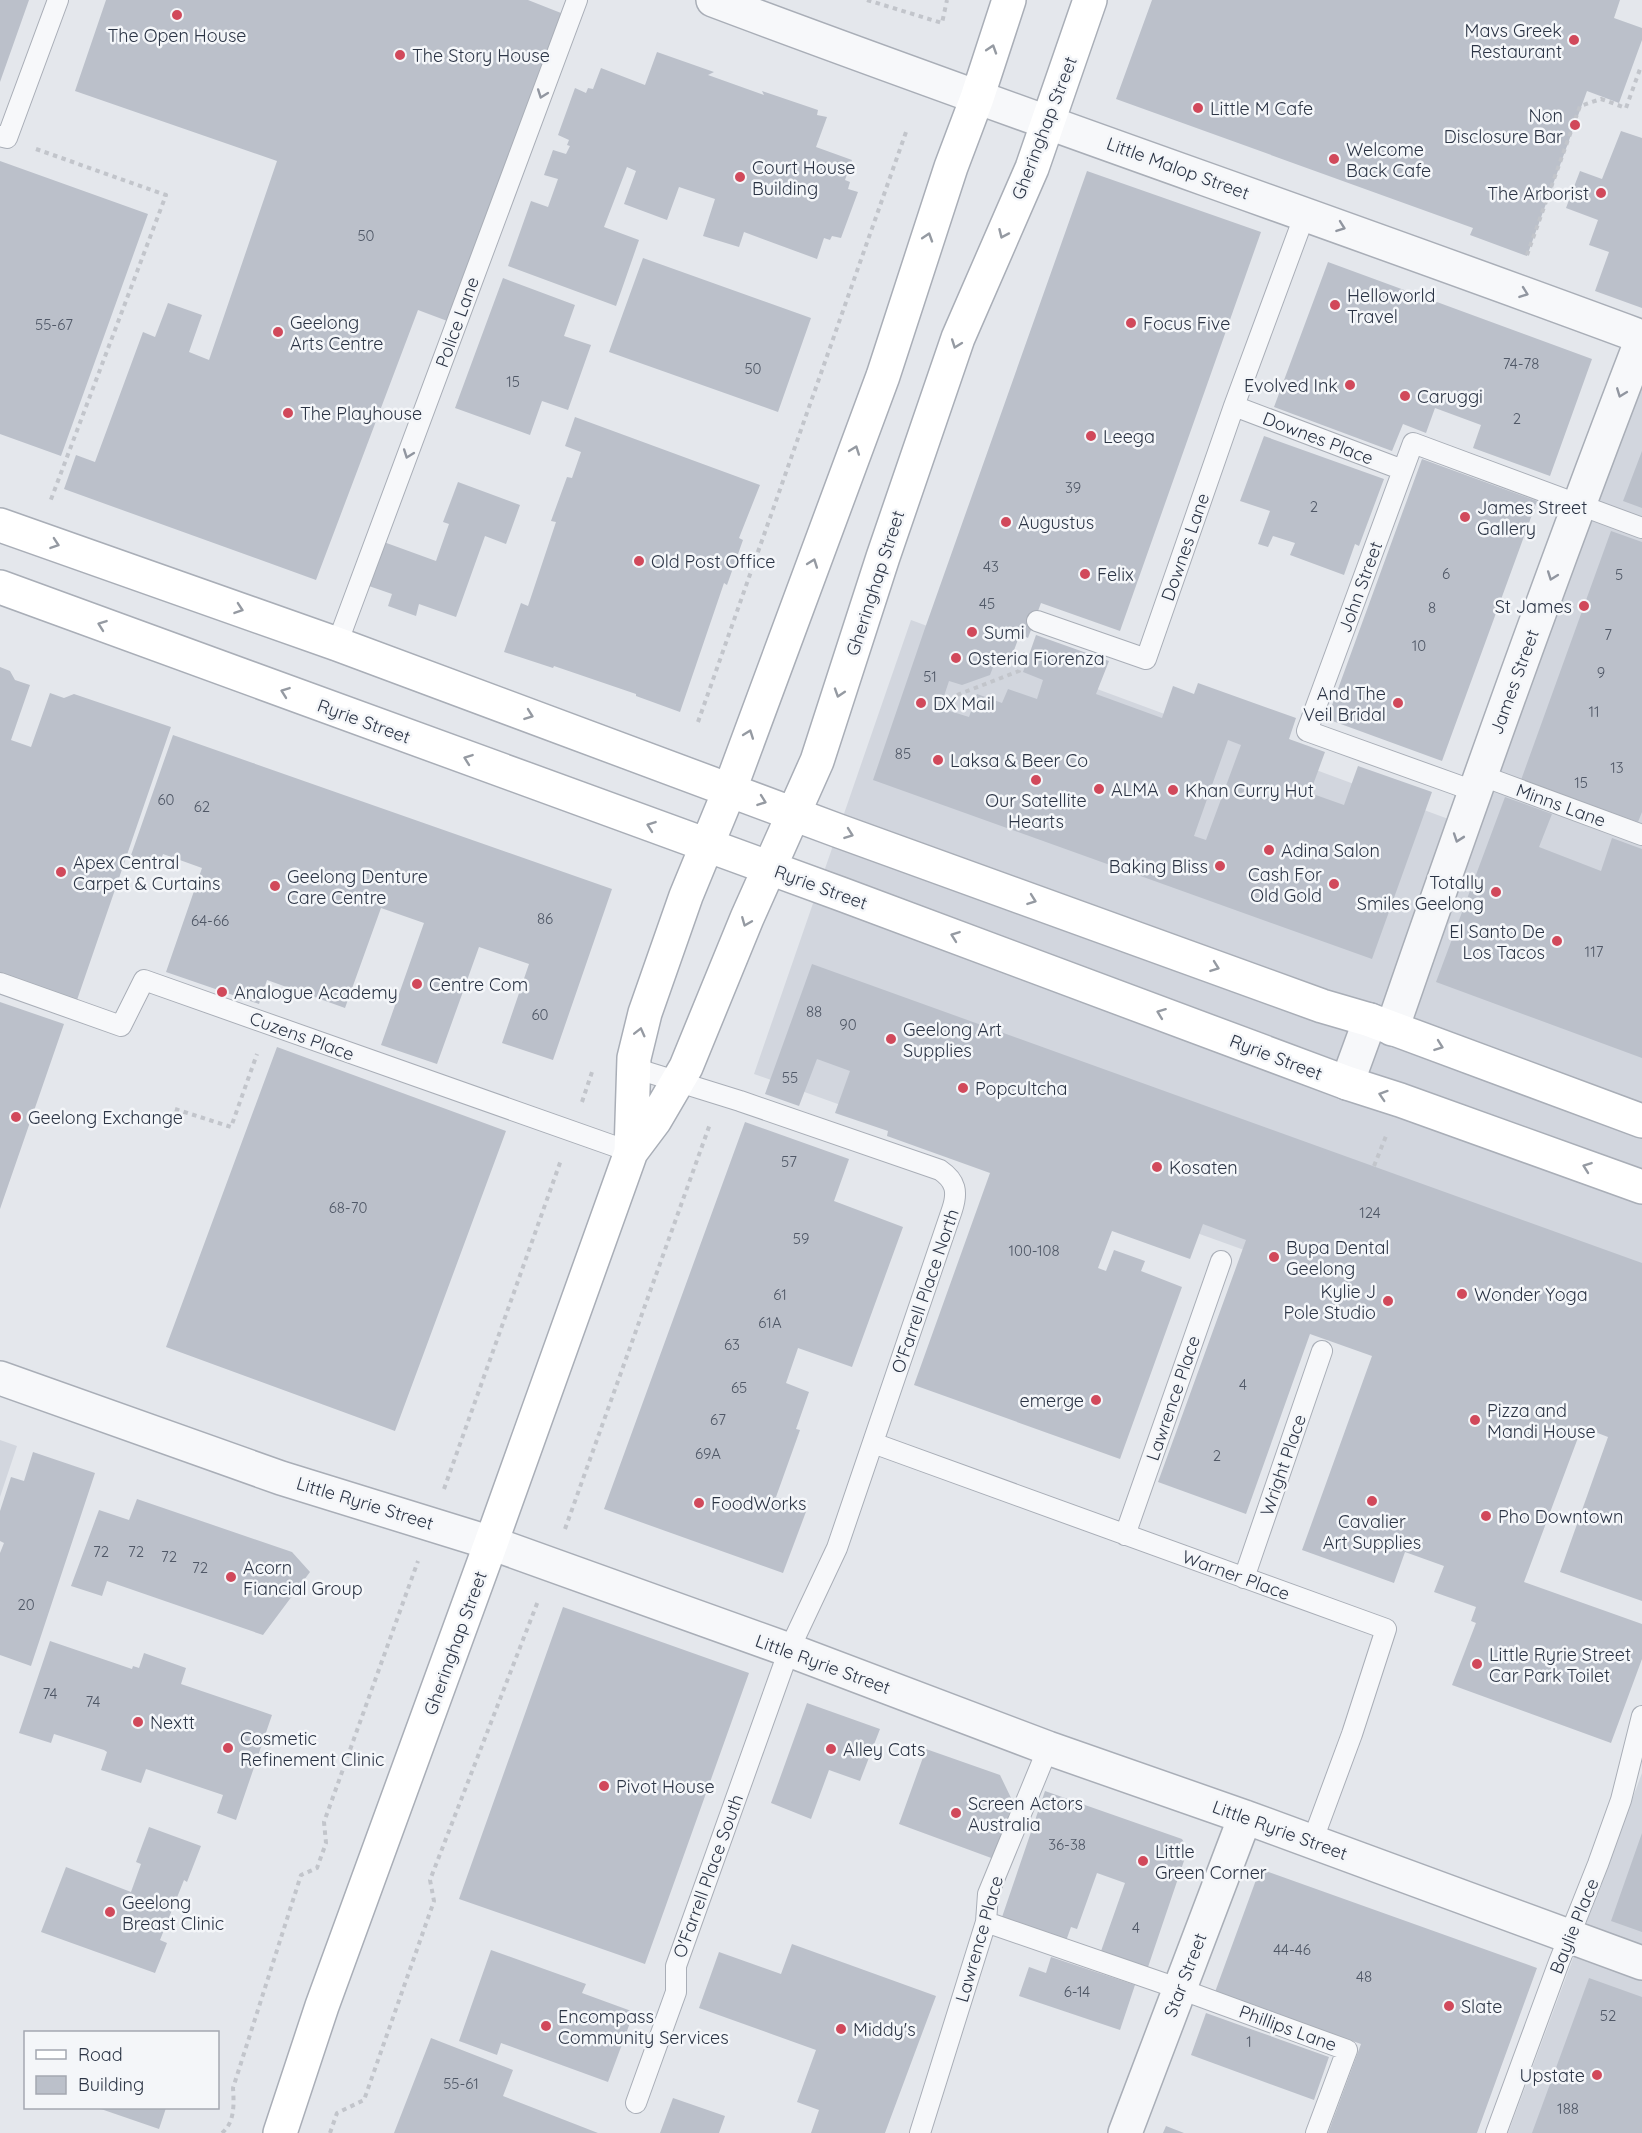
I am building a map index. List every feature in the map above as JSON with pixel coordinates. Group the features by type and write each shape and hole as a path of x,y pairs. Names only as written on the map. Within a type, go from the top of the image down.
{"main road":[{"name":"Gheringhap Street","path":"631,1152 636,1047 645,1012 686,896 730,789 883,376 951,167 977,98 1009,0"},
{"name":"Gheringhap Street","path":"279,2133 322,2006 631,1152 655,1120 678,1082 694,1048 768,868 823,743 883,557 958,338 1032,168 1090,0"},
{"path":"0,525 337,644 1322,1006 1381,1024 1642,1121"},
{"name":"Ryrie Street","path":"0,587 987,948 1347,1083 1642,1187"}],"street":[{"name":"Little Malop Street","path":"713,0 977,98 1305,214 1642,338"},
{"name":"James Street","path":"1347,1083 1381,1024 1477,783 1642,338"},
{"name":"Little Ryrie Street","path":"0,1378 281,1478 491,1543 1642,1963"},
{"name":"Star Street","path":"1125,2133 1245,1817"}],"lane":[{"path":"3,137 58,0"},
{"name":"Police Lane","path":"337,644 577,0"},
{"name":"Downes Lane","path":"1037,621 1146,659 1234,405 1305,214"},
{"name":"Downes Place","path":"1234,405 1403,470"},
{"name":"John Street","path":"1477,783 1307,731 1413,443 1579,504"},
{"path":"1579,504 1642,528"},
{"name":"Minns Lane","path":"1477,783 1642,835"},
{"name":"Cuzens Place","path":"0,983 121,1026 144,980 631,1152"},
{"name":"O'Farrell Place North","path":"634,1068 940,1170 950,1176 954,1182 955,1203 837,1548 789,1650"},
{"name":"Lawrence Place","path":"1125,1535 1221,1262"},
{"name":"Wright Place","path":"1244,1578 1322,1351"},
{"name":"Warner Place","path":"873,1443 1386,1629 1352,1734 1312,1842"},
{"name":"O'Farrell Place South","path":"636,2103 676,1992 676,1966 789,1650"},
{"name":"Baylie Place","path":"1496,2133 1569,1936 1599,1864 1621,1800 1642,1716"},
{"name":"Lawrence Place","path":"920,2133 986,1922 988,1894 1048,1748"},
{"path":"986,1922 1180,1989"},
{"name":"Phillips Lane","path":"1180,1989 1347,2050 1316,2133"}],"path":[{"path":"867,0 942,23 947,0"},
{"path":"1515,290 1580,105 1601,99 1626,108 1640,69 1642,70"},
{"path":"698,722 906,132"},
{"path":"3,137 166,195 52,494 38,538"},
{"path":"957,695 1019,671 1037,621"},
{"path":"175,1109 231,1127 268,1024"},
{"path":"330,2133 337,2113 364,2100 434,1901"}],"shaded area":[{"path":"1642,382 1642,1393 754,1074 911,620 1470,827"},
{"path":"0,1440 17,1446 0,1497"},
{"path":"1642,1773 1642,2133 1508,2133"}],"building":[{"path":"0,0 29,0 0,82"},
{"path":"106,0 528,0 561,13 450,322 418,310 316,580 64,489 76,455 95,462 143,332 155,337 168,303 202,315 189,352 209,360 277,161 75,91"},
{"path":"1152,0 1620,0 1614,18 1642,28 1642,40 1619,103 1587,91 1527,256 1470,235 1473,228 1116,99"},
{"name":"Court House Building","path":"657,52 714,72 708,75 764,95 762,91 818,110 817,115 827,117 816,147 852,160 845,180 850,182 848,189 858,192 841,238 832,236 830,240 824,238 817,259 744,232 739,247 703,236 715,199 679,187 667,220 624,204 636,171 627,167 604,227 639,240 616,306 508,266 531,201 548,207 558,179 544,175 553,150 566,154 570,146 567,145 569,140 558,135 575,88 586,93 588,88 593,89 601,68 645,85"},
{"path":"1621,131 1642,138 1642,308 1595,291 1609,252 1589,245 1598,220 1566,208 1580,171 1602,179"},
{"path":"0,161 148,214 61,456 0,434"},
{"path":"1087,171 1261,232 1120,631 1041,603 1028,638 1020,634 1010,661 997,657 990,675 962,685 949,681 940,708 969,717 977,694 1002,703 1008,689 1037,699 1043,680 1023,672 1036,635 1109,661 1096,694 1162,718 1173,686 1194,694 1198,683 1296,718 1289,739 1325,752 1310,793 1344,805 1358,766 1432,792 1372,959 873,780","holes":["1228,740 1241,745 1206,840 1194,836"]},
{"path":"643,258 811,318 778,412 609,352"},
{"path":"1328,262 1592,359 1550,476 1473,448 1481,425 1435,408 1426,433 1403,424 1392,451 1274,407"},
{"path":"503,278 575,305 564,336 591,345 568,410 542,401 530,435 455,408"},
{"name":"Old Post Office","path":"575,417 760,485 739,538 743,540 727,585 724,583 680,712 636,696 636,694 554,666 553,668 504,652 521,603 528,606 556,522 551,521 567,477 572,478 581,452 565,446"},
{"path":"1264,436 1384,479 1359,546 1355,544 1344,575 1290,555 1295,543 1273,536 1268,547 1258,544 1270,511 1240,501"},
{"path":"1642,451 1642,508 1623,501"},
{"path":"1422,459 1537,501 1442,761 1327,719"},
{"path":"458,482 520,505 506,544 485,536 456,617 419,604 416,616 388,606 392,594 366,585 381,541 436,561 449,524 443,522"},
{"path":"1611,531 1642,542 1642,812 1638,822 1521,780"},
{"name":"Apex Central Carpet & Curtains","path":"0,667 10,671 15,680 30,685 11,740 31,747 50,693 64,698 74,694 171,727 77,1000 0,973"},
{"path":"173,735 612,889 553,1060 502,1043 529,964 479,947 437,1064 381,1045 424,923 381,908 345,1008 267,980 259,1004 166,972 202,868 163,854 158,868 130,858"},
{"path":"1505,797 1552,814 1539,847 1601,871 1612,838 1642,849 1642,1058 1436,982"},
{"path":"812,964 1642,1263 1642,1601 1560,1572 1608,1437 1582,1427 1524,1582 1642,1624 1642,1659 1611,1743 1452,1685 1476,1623 1471,1621 1476,1607 1434,1592 1444,1566 1405,1552 1394,1583 1302,1550 1372,1356 1310,1334 1246,1514 1158,1482 1246,1240 1203,1224 1190,1259 1112,1231 1098,1268 1106,1271 1114,1250 1145,1261 1141,1271 1182,1287 1120,1459 914,1385 990,1173 887,1136 888,1131 835,1113 850,1071 817,1059 799,1106 765,1094"},
{"name":"Geelong Exchange","path":"0,1002 64,1024 0,1209"},
{"path":"277,1047 506,1131 395,1431 166,1347"},
{"path":"745,1122 849,1159 834,1201 903,1227 852,1367 798,1348 786,1383 809,1392 796,1429 800,1430 776,1497 807,1509 783,1573 604,1509"},
{"path":"33,1452 95,1473 31,1666 0,1655 0,1553 4,1543 0,1541 0,1511 11,1477 24,1481"},
{"path":"137,1499 292,1552 310,1572 263,1635 107,1581 102,1596 71,1586 99,1510 129,1520"},
{"name":"Pivot House","path":"563,1607 749,1673 645,1964 459,1899"},
{"path":"50,1641 132,1669 133,1666 139,1668 144,1653 186,1668 181,1684 272,1715 236,1820 217,1813 223,1795 146,1769 141,1783 101,1770 107,1752 104,1750 54,1734 51,1743 19,1733"},
{"name":"Alley Cats","path":"807,1703 880,1729 860,1781 829,1770 811,1819 771,1803"},
{"name":"Screen Actors Australia","path":"926,1749 1000,1775 1013,1802 994,1859 899,1824"},
{"path":"1045,1791 1182,1839 1188,1849 1147,1970 1100,1954 1125,1883 1097,1873 1077,1929 1071,1927 1066,1941 1001,1920"},
{"name":"Geelong Breast Clinic","path":"149,1827 201,1846 187,1882 184,1880 160,1940 167,1943 155,1973 41,1932 66,1867 131,1892 141,1864 136,1862"},
{"path":"1642,1833 1642,1932 1611,1921"},
{"path":"1260,1869 1537,1968 1477,2133 1328,2133 1361,2044 1215,1992"},
{"name":"Middy's","path":"792,1944 936,1996 885,2133 811,2133 819,2110 797,2102 816,2050 699,2008 719,1952 781,1974"},
{"name":"Encompass Community Services","path":"491,1950 586,1984 582,1993 634,2012 608,2082 501,2043 497,2055 459,2041"},
{"path":"1051,1957 1135,1985 1120,2030 1019,1996 1029,1967 1046,1973"},
{"path":"1589,1978 1642,1997 1642,2133 1532,2133"},
{"path":"1206,2013 1329,2057 1314,2100 1191,2055"},
{"path":"431,2038 513,2070 503,2096 598,2133 394,2133"},
{"path":"673,2098 725,2116 719,2133 660,2133"},
{"path":"101,2109 166,2109 159,2129"},
{"path":"1166,2126 1184,2133 1163,2133"}],"place":[{"name":"The Open House","path":"177,15"},
{"name":"Mavs Greek Restaurant","path":"1574,40"},
{"name":"The Story House","path":"400,55"},
{"name":"Little M Cafe","path":"1198,108"},
{"name":"Non Disclosure Bar","path":"1575,125"},
{"name":"Welcome Back Cafe","path":"1334,159"},
{"name":"Court House Building","path":"740,177"},
{"name":"The Arborist","path":"1601,193"},
{"name":"Helloworld Travel","path":"1335,305"},
{"name":"Focus Five","path":"1131,323"},
{"name":"Geelong Arts Centre","path":"278,332"},
{"name":"Evolved Ink","path":"1350,385"},
{"name":"Caruggi","path":"1405,396"},
{"name":"The Playhouse","path":"288,413"},
{"name":"Leega","path":"1091,436"},
{"name":"James Street Gallery","path":"1465,517"},
{"name":"Augustus","path":"1006,522"},
{"name":"Old Post Office","path":"639,561"},
{"name":"Felix","path":"1085,574"},
{"name":"St James","path":"1584,606"},
{"name":"Sumi","path":"972,632"},
{"name":"Osteria Fiorenza","path":"956,658"},
{"name":"DX Mail","path":"921,703"},
{"name":"And The Veil Bridal","path":"1398,703"},
{"name":"Laksa & Beer Co","path":"938,760"},
{"name":"Our Satellite Hearts","path":"1036,780"},
{"name":"ALMA","path":"1099,789"},
{"name":"Khan Curry Hut","path":"1173,790"},
{"name":"Adina Salon","path":"1269,850"},
{"name":"Baking Bliss","path":"1220,866"},
{"name":"Apex Central Carpet & Curtains","path":"61,872"},
{"name":"Cash For Old Gold","path":"1334,884"},
{"name":"Geelong Denture Care Centre","path":"275,886"},
{"name":"Totally Smiles Geelong","path":"1496,892"},
{"name":"El Santo De Los Tacos","path":"1557,941"},
{"name":"Centre Com","path":"417,984"},
{"name":"Analogue Academy","path":"222,992"},
{"name":"Geelong Art Supplies","path":"891,1039"},
{"name":"Popcultcha","path":"963,1088"},
{"name":"Geelong Exchange","path":"16,1117"},
{"name":"Kosaten","path":"1157,1167"},
{"name":"Bupa Dental Geelong","path":"1274,1257"},
{"name":"Wonder Yoga","path":"1462,1294"},
{"name":"Kylie J Pole Studio","path":"1388,1301"},
{"name":"emerge","path":"1096,1400"},
{"name":"Pizza and Mandi House","path":"1475,1420"},
{"name":"Cavalier Art Supplies","path":"1372,1501"},
{"name":"FoodWorks","path":"699,1503"},
{"name":"Pho Downtown","path":"1486,1516"},
{"name":"Acorn Fiancial Group","path":"231,1577"},
{"name":"Little Ryrie Street Car Park Toilet","path":"1477,1664"},
{"name":"Nextt","path":"138,1722"},
{"name":"Cosmetic Refinement Clinic","path":"228,1748"},
{"name":"Alley Cats","path":"831,1749"},
{"name":"Pivot House","path":"604,1786"},
{"name":"Screen Actors Australia","path":"956,1813"},
{"name":"Little Green Corner","path":"1143,1861"},
{"name":"Geelong Breast Clinic","path":"110,1912"},
{"name":"Slate","path":"1449,2006"},
{"name":"Encompass Community Services","path":"546,2026"},
{"name":"Middy's","path":"841,2029"},
{"name":"Upstate","path":"1597,2075"}]}
